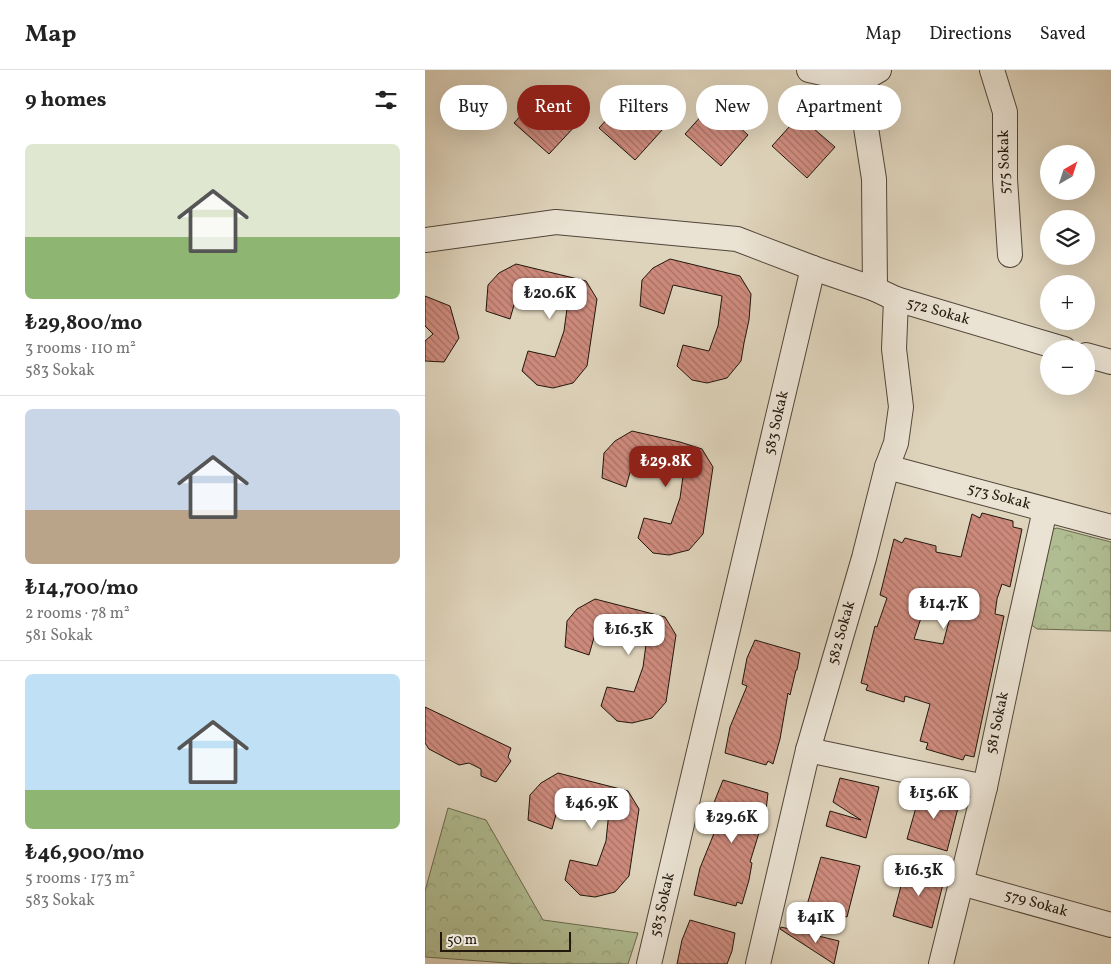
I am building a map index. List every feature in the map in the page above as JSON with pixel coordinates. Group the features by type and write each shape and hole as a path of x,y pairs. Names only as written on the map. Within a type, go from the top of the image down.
{"street":[{"path":"809,70 857,83 879,70"},
{"name":"575 Sokak","path":"993,70 1005,112 1005,178 1010,256"},
{"path":"857,83 874,179 875,289"},
{"path":"425,240 556,222 737,239 813,268"},
{"name":"572 Sokak","path":"813,268 875,289 896,300 1040,342"},
{"name":"583 Sokak","path":"649,964 813,268"},
{"name":"582 Sokak","path":"758,964 808,750 864,558 887,467 896,443 901,407 894,349 896,300"},
{"path":"1095,358 1111,362"},
{"name":"573 Sokak","path":"887,467 1111,527"},
{"name":"581 Sokak","path":"941,964 985,788 1045,510"},
{"path":"808,750 985,788"},
{"name":"579 Sokak","path":"961,883 1111,925"}],"green space":[{"path":"1057,528 1111,542 1111,631 1037,629 1029,623 1047,531"},
{"path":"448,808 486,820 543,920 638,933 628,964 521,964 425,957 425,891"}],"building":[{"path":"696,122 696,130 743,130 748,135 721,166 685,134"},
{"path":"522,130 571,130 549,154"},
{"path":"601,130 662,130 635,160"},
{"path":"786,130 815,130 835,147 807,178 772,146"},
{"path":"670,259 740,276 751,294 749,320 741,361 727,378 707,383 692,380 677,366 683,345 709,351 718,326 722,296 673,285 664,314 640,306 642,280 653,268"},
{"path":"516,264 586,281 597,299 587,366 573,383 553,388 537,385 522,371 528,351 555,357 564,331 568,301 518,291 510,319 486,311 488,285 499,273"},
{"path":"425,296 450,306 459,338 444,362 425,361 425,341 433,334 425,326"},
{"path":"632,431 702,449 713,467 703,534 689,550 669,555 653,553 638,538 644,518 671,524 680,498 684,469 634,458 626,487 602,478 604,453 615,441"},
{"path":"982,513 1013,521 1013,527 1022,529 1010,587 1002,584 997,599 995,614 1004,616 974,757 965,755 963,760 926,749 928,743 920,741 930,704 905,696 904,702 866,690 868,685 861,683 875,626 877,627 887,598 880,595 894,539 902,543 905,538 936,546 936,552 961,557 972,514 980,518","holes":["924,609 950,617 943,644 914,639"]},
{"path":"595,599 665,617 676,635 666,702 652,718 632,723 617,721 601,706 607,687 634,692 643,667 647,637 597,627 589,655 565,647 567,621 577,609"},
{"path":"755,640 800,653 790,695 788,693 780,739 773,764 768,761 766,765 725,753 730,727 747,686 742,684 747,658"},
{"path":"425,707 511,748 508,757 511,761 496,782 481,776 481,769 469,763 459,765 429,749 425,743"},
{"path":"558,773 628,791 639,809 629,876 615,892 595,897 580,895 565,880 570,860 597,866 606,841 609,811 560,800 552,829 528,820 530,795 541,783"},
{"path":"840,778 879,787 866,838 826,826 830,811 861,820 833,802"},
{"path":"723,780 768,793 766,810 750,862 752,863 749,880 742,904 737,902 736,906 694,895 700,868 717,826 710,825 715,800"},
{"path":"921,790 960,800 947,851 907,839"},
{"path":"821,857 860,866 847,917 807,905"},
{"path":"906,867 945,876 932,928 893,916"},
{"path":"690,920 735,933 732,951 727,964 677,964 682,940"},
{"path":"781,927 839,941 834,964 780,929"}]}
